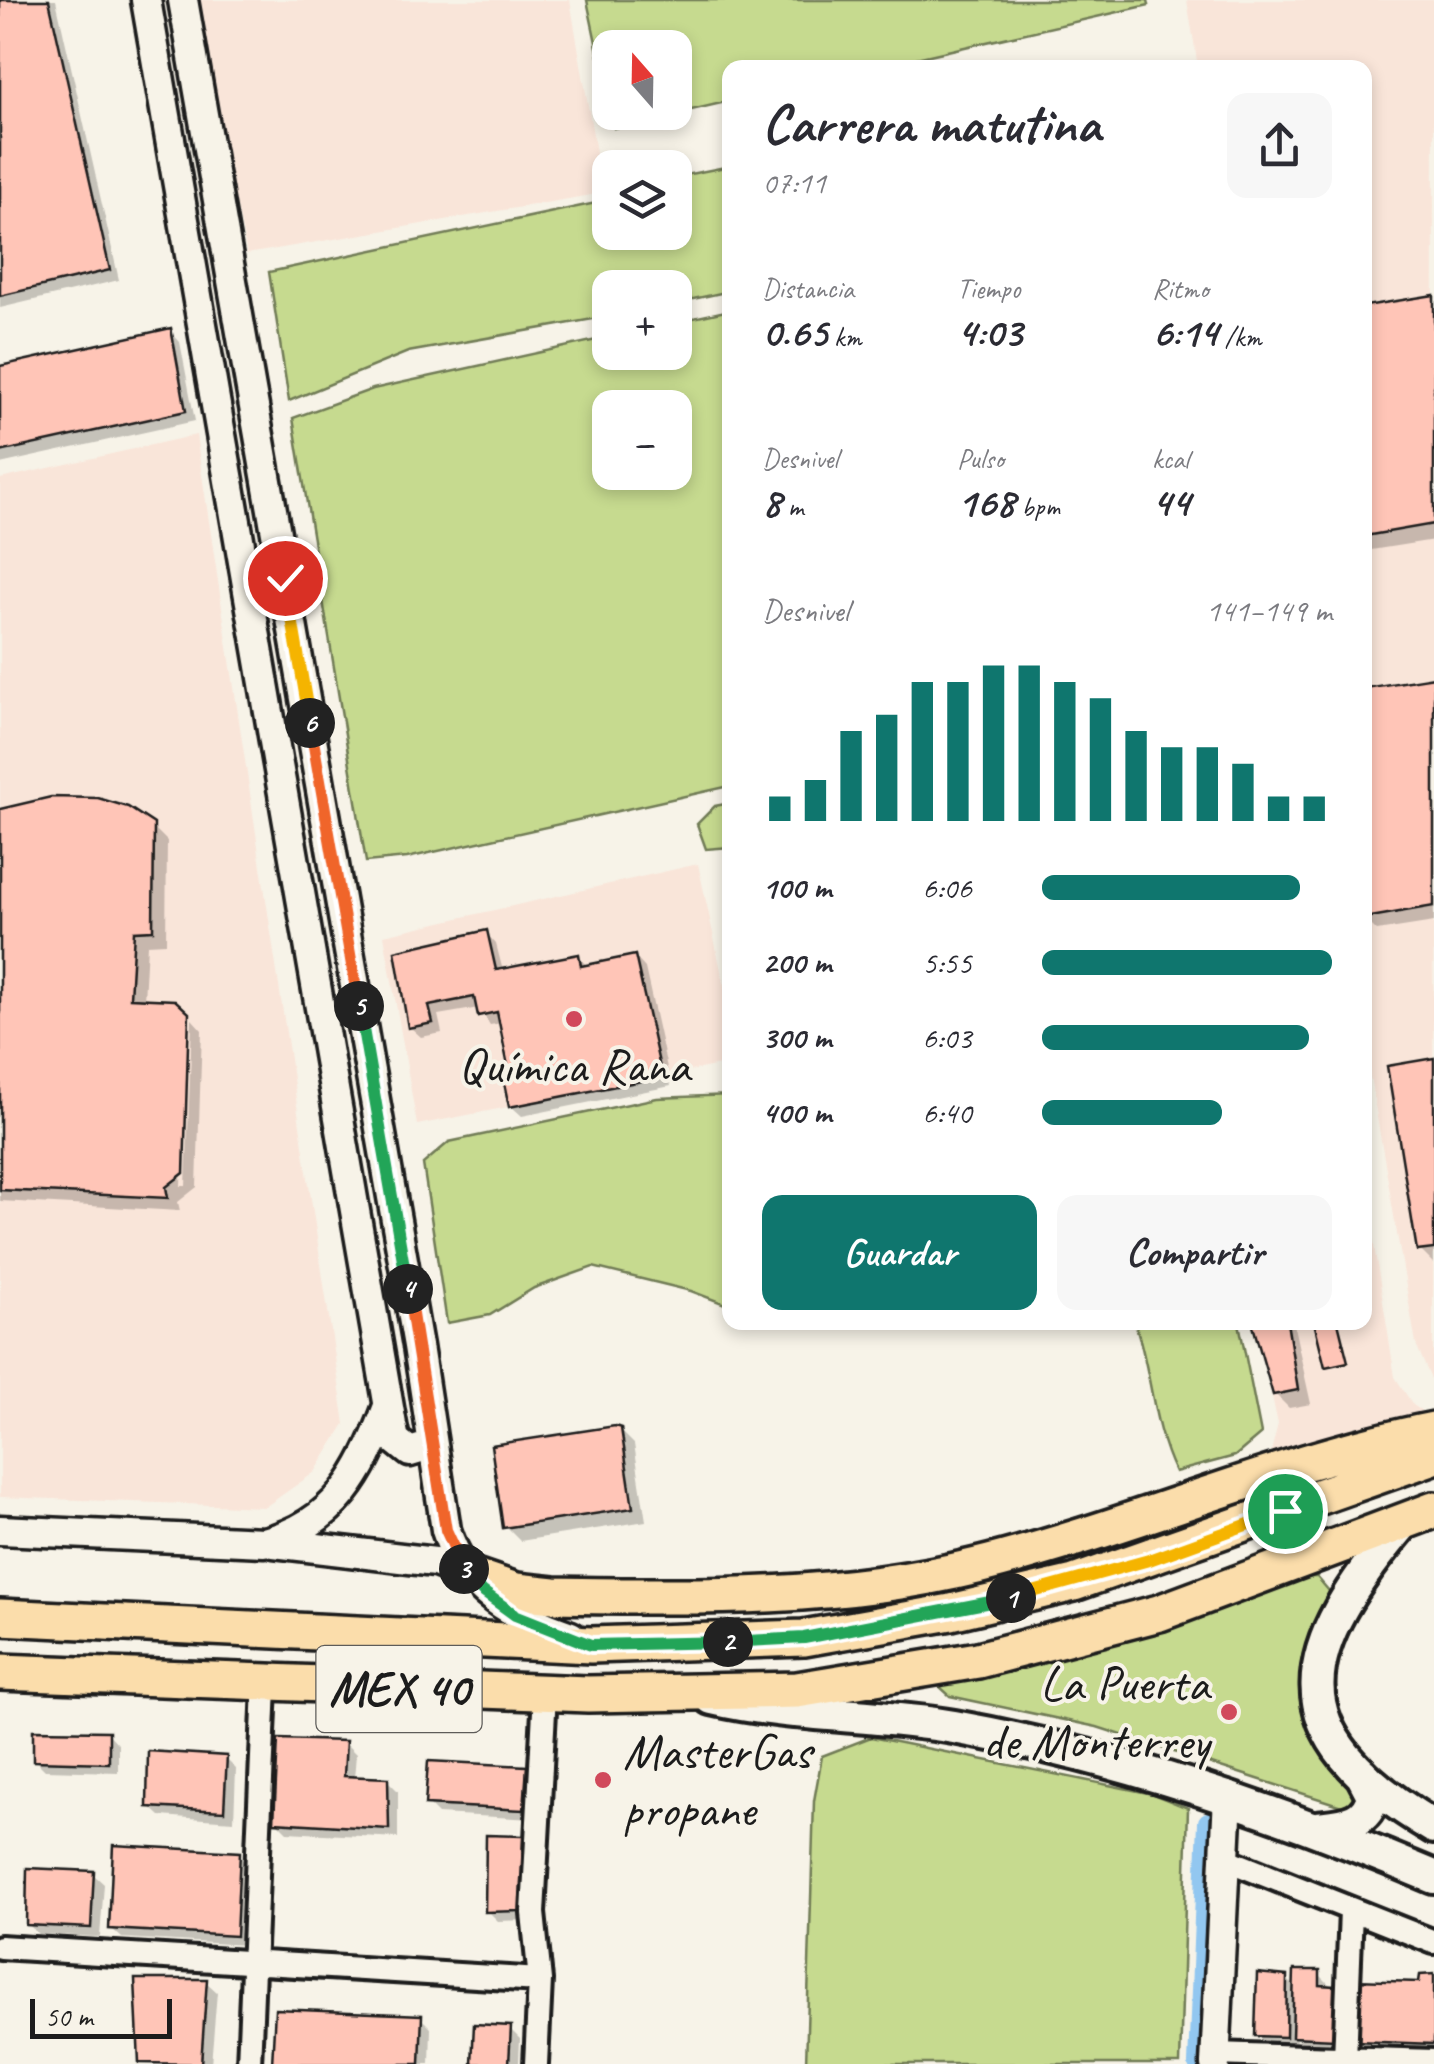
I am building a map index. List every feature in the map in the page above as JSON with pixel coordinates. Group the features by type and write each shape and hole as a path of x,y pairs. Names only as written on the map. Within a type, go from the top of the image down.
{"main road":[{"path":"804,1638 892,1600 1265,1472 1434,1430"},
{"name":"MEX 40","path":"0,1617 591,1645 804,1638 951,1612 1074,1583 1434,1456"},
{"path":"1318,1828 1354,1822 1369,1810 1373,1795 1326,1726 1318,1666 1341,1602 1420,1516"},
{"name":"MEX 40","path":"0,1672 265,1686 544,1693 797,1690 868,1681 1062,1640 1159,1613 1420,1516"},
{"path":"468,1575 535,1594 676,1597 834,1591 958,1570 1043,1548"},
{"path":"698,1694 757,1708 950,1726 1137,1768 1318,1828 1434,1877"},
{"path":"1362,1774 1434,1827"}],"street":[{"path":"146,0 394,1440 402,1448 420,1451 433,1444"},
{"path":"183,0 446,1530 468,1575"},
{"path":"264,1542 293,1535 322,1518 339,1500 359,1477 389,1404"},
{"path":"0,1530 264,1542 436,1562 468,1575 515,1615 591,1645"},
{"path":"248,2064 265,1686"},
{"path":"536,2064 540,1980 533,1914 544,1693"},
{"path":"1228,1796 1215,2059 1434,2061"},
{"path":"1224,1859 1434,1942"},
{"path":"1345,2059 1352,1911"},
{"path":"0,1947 540,1980"}],"shaded area":[{"path":"193,0 570,0 596,150 592,150 592,195 247,254"},
{"path":"1187,0 1434,0 1433,1384 1416,1344 1372,1088 1372,60 1197,60"},
{"path":"196,435 345,1424 315,1472 265,1507 0,1497 0,479"},
{"path":"698,864 722,975 722,1065 417,1125 384,935"},
{"path":"1372,1233 1395,1377 1413,1405 1434,1419 1267,1467 1278,1424 1258,1330 1372,1330"}],"green space":[{"path":"587,0 1148,0 1149,5 908,60 722,60 722,103 692,110 692,30 593,30"},
{"path":"722,168 722,293 692,299 692,270 592,270 592,319 408,352 289,401 269,272 592,204 592,250 692,250 692,174"},
{"path":"722,312 722,788 407,858 366,862 293,418 373,389 592,341 592,370 692,370 692,318"},
{"path":"722,805 722,848 706,849 697,824 715,806"},
{"path":"722,1095 722,1303 691,1291 593,1267 534,1288 490,1315 447,1323 423,1164 449,1142 657,1098"},
{"path":"1137,1330 1240,1330 1261,1434 1235,1456 1175,1472 1161,1436"},
{"path":"1317,1577 1329,1591 1310,1673 1368,1790 1354,1810 1097,1727 950,1696 939,1686 950,1676"},
{"path":"871,1737 1153,1794 1188,1808 1180,2064 806,2064 814,1801 822,1756"}],"building":[{"path":"0,0 49,0 110,270 0,296"},
{"path":"1434,295 1434,524 1372,535 1372,305"},
{"path":"171,328 186,411 0,452 0,366"},
{"path":"1434,677 1434,906 1372,917 1372,687"},
{"path":"51,797 98,798 128,807 154,824 153,930 134,931 130,998 175,1000 189,1013 184,1173 166,1187 168,1198 0,1190 0,809"},
{"name":"Química Rana","path":"487,930 496,970 579,954 581,966 635,955 662,1077 509,1107 502,1073 509,1071 497,1012 478,1016 474,997 429,1006 433,1023 408,1028 395,951"},
{"path":"1434,1058 1434,1249 1417,1251 1387,1066"},
{"path":"1254,1330 1288,1330 1298,1390 1273,1395"},
{"path":"1316,1330 1340,1330 1348,1362 1325,1367"},
{"path":"621,1428 633,1508 503,1528 491,1445"},
{"path":"33,1730 109,1731 109,1763 33,1761"},
{"path":"278,1739 346,1741 344,1776 388,1778 389,1829 274,1822"},
{"path":"148,1751 227,1756 224,1811 147,1807"},
{"path":"428,1761 527,1766 524,1810 425,1805"},
{"path":"486,1835 523,1836 521,1911 485,1912"},
{"path":"113,1845 240,1852 236,1936 109,1929"},
{"path":"27,1868 94,1871 91,1928 26,1925"},
{"path":"1294,1970 1320,1970 1320,1985 1335,1986 1335,2039 1292,2037"},
{"path":"1257,1973 1287,1976 1286,2037 1255,2036"},
{"path":"1434,1974 1434,2044 1354,2041 1354,1980 1419,1982 1420,1975"},
{"path":"135,1979 207,1979 201,2064 139,2063"},
{"path":"275,2009 422,2015 420,2064 272,2064"},
{"path":"474,2024 511,2026 509,2064 472,2064"}],"waterway":[{"path":"1198,2064 1208,1822"}],"place":[{"name":"Química Rana","path":"574,1019"},
{"name":"La Puerta de Monterrey","path":"1229,1712"},
{"name":"MasterGas propane","path":"603,1780"}],"route":[{"path":"285,578 418,1346 446,1530 456,1556 482,1591 515,1615 591,1645 804,1638 951,1612 1074,1583 1285,1511"}]}
